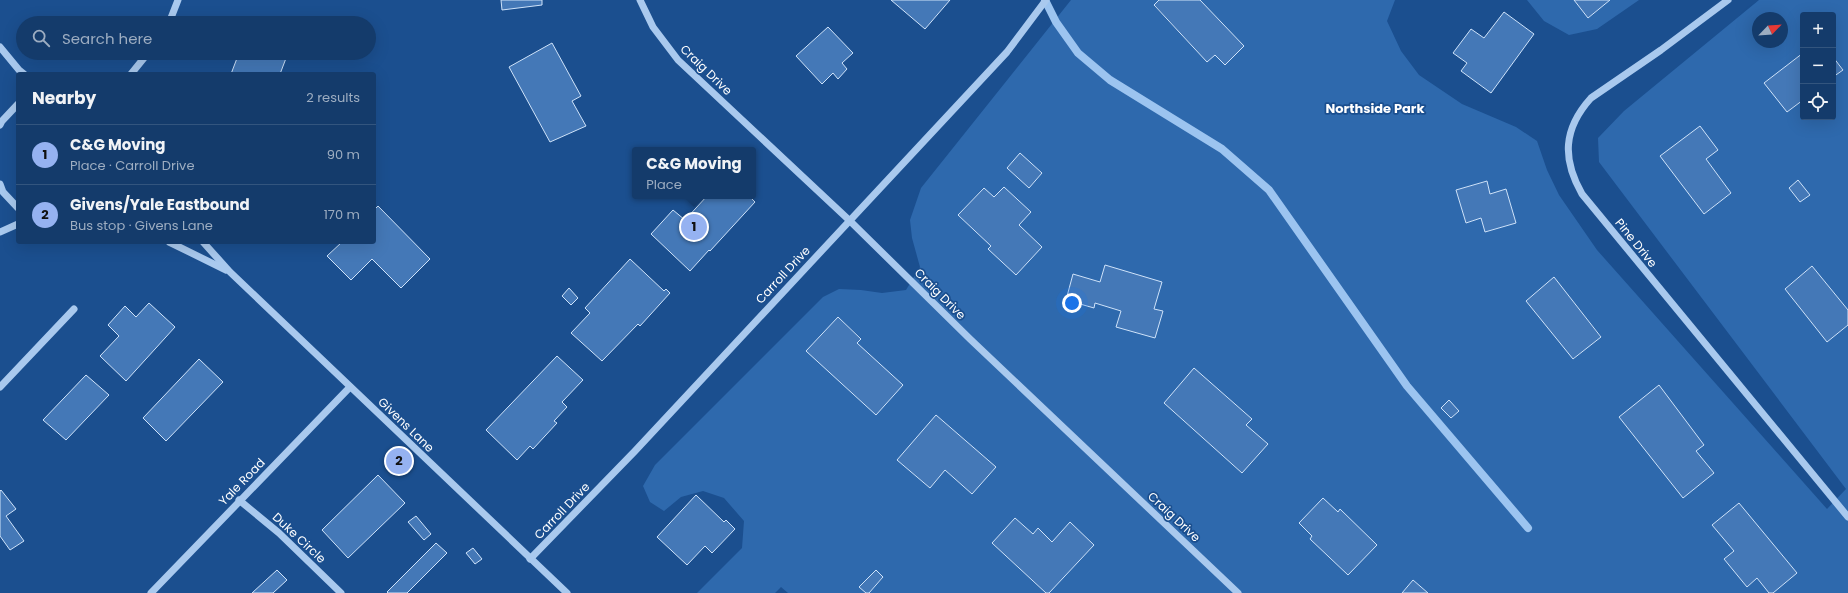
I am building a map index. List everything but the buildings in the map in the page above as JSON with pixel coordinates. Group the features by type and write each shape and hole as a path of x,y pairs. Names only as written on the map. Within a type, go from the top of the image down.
{"street":[{"path":"172,16 178,0"},
{"name":"Craig Drive","path":"640,0 653,27 678,60 849,220 970,339 1238,593"},
{"name":"Carroll Drive","path":"530,559 635,451 1007,52 1046,0"},
{"name":"Pine Drive","path":"1728,0 1661,50 1591,98 1582,108 1572,127 1568,153 1569,166 1573,179 1582,194 1848,517"},
{"path":"0,47 21,72"},
{"path":"133,72 142,60"},
{"path":"1,123 16,106"},
{"path":"0,114 1,123"},
{"path":"0,184 3,192 16,206"},
{"path":"0,232 16,225"},
{"name":"Givens Lane","path":"173,244 230,272"},
{"name":"Givens Lane","path":"205,244 230,272 567,593"},
{"path":"0,387 74,309"},
{"name":"Yale Road","path":"151,593 239,500 350,387"},
{"name":"Duke Circle","path":"239,500 279,533 341,593"}],"shaded area":[{"path":"1071,0 1159,0 1154,6 1207,62 1215,55 1225,65 1244,46 1200,0 1395,0 1387,21 1401,51 1419,75 1462,104 1516,127 1537,141 1547,170 1559,195 1597,250 1827,509 1846,489 1599,162 1598,138 1624,111 1759,0 1848,0 1848,310 1812,266 1785,289 1827,342 1848,325 1848,593 1773,593 1797,573 1739,503 1713,525 1734,551 1724,559 1747,587 1757,578 1769,593 1428,593 1413,580 1402,593 1049,593 1094,545 1070,523 1052,542 1038,528 1033,534 1015,518 992,543 1046,593 869,593 883,578 876,570 860,587 866,593 788,593 781,587 775,593 697,593 742,548 744,521 724,498 703,491 681,497 664,511 650,502 643,486 655,465 823,297 839,289 882,293 906,290 920,267 912,238 910,220 921,188","holes":["1020,154 1042,173 1029,188 1007,168","1661,156 1706,159 1731,193 1704,214","1486,181 1490,194 1506,190 1516,223 1485,232 1481,218 1466,223 1456,190","1004,187 1031,212 1019,225 1042,247 1016,275 989,248 991,246 958,215 983,188 994,197","1105,266 1154,309 1162,311 1116,326 1121,311 1095,303 1093,308 1066,300 1073,274 1100,282","1554,278 1601,336 1574,359 1526,301","838,317 861,338 857,343 807,351","1194,369 1252,419 1246,425 1268,444 1242,473 1164,403","1659,385 1704,445 1696,451 1714,473 1683,497 1619,417","1449,400 1459,411 1451,418 1441,408","936,415 996,467 972,494 945,470 930,488 898,460","1323,498 1338,512 1340,510 1348,574 1299,523"]},
{"path":"1527,0 1574,0 1588,18 1610,0 1639,0 1597,29 1569,35 1544,21"}],"waterway":[{"path":"1045,0 1056,22 1078,53 1110,80 1222,149 1269,190 1407,386 1528,528"}],"place":[{"name":"C&G Moving","path":"694,227"},
{"name":"Givens/Yale Eastbound","path":"399,461"}],"district":[{"name":"Northside Park","path":"1375,108"}]}
